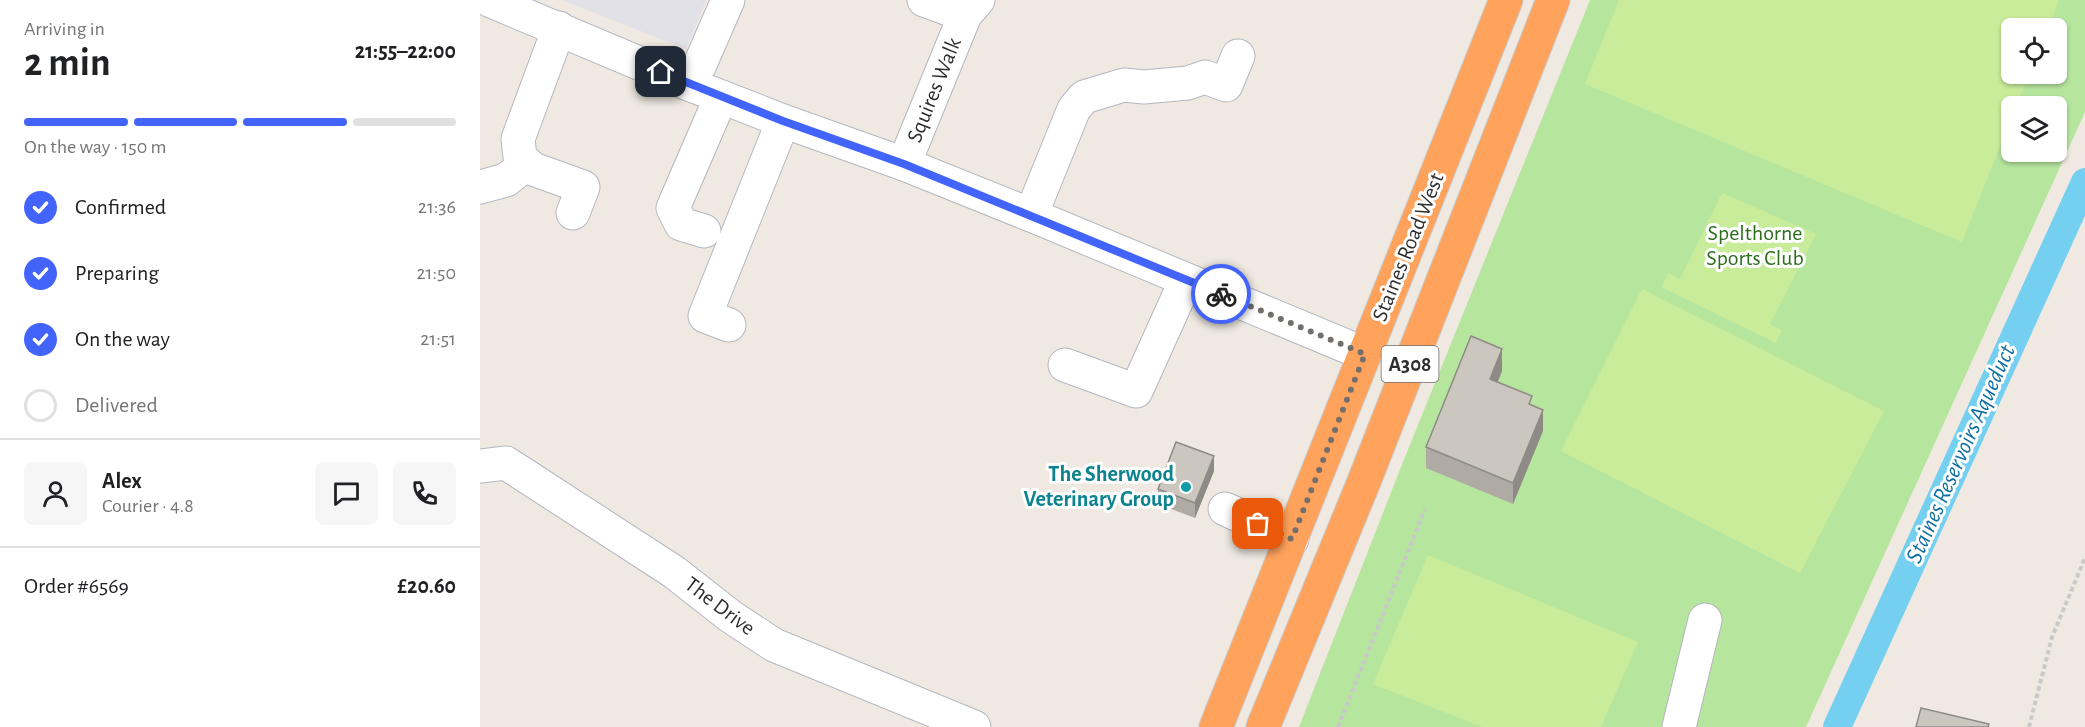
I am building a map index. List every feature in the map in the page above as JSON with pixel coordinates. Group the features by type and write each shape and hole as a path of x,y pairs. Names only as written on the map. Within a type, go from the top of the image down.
{"highway":[{"name":"Staines Road West","path":"1216,727 1506,0"},
{"name":"A308","path":"1263,727 1363,484 1553,0"}],"street":[{"path":"489,0 721,97 904,164 1031,215 1365,354"},
{"path":"691,85 728,0"},
{"name":"Squires Walk","path":"904,164 972,8 924,0"},
{"path":"560,28 518,140 520,156 526,164 533,169 583,187 573,213"},
{"path":"1031,215 1074,110 1084,97 1124,86 1144,87 1188,83 1205,77 1226,85 1238,56"},
{"path":"704,231 681,224 673,208 721,97"},
{"path":"729,325 705,316 783,121"},
{"path":"480,187 506,180 526,164"},
{"path":"1065,365 1136,391 1186,280"},
{"name":"The Drive","path":"480,466 506,463 674,572 730,616 774,645 975,727"},
{"path":"1225,509 1292,539"},
{"path":"1680,727 1705,620"}],"path":[{"path":"1338,727 1425,509"},
{"path":"2029,727 2052,637 2085,558"}],"shaded area":[{"path":"562,0 706,0 686,49"}],"green space":[{"name":"Spelthorne Sports Club","path":"1590,0 2085,0 2085,112 2067,152 2067,96 2001,96 2001,162 2062,162 1806,727 1299,727 1403,462"},
{"path":"1619,0 2059,0 2052,18 2001,18 2001,84 2026,84 2020,96 2001,96 2001,144 1962,242 1585,84"},
{"path":"1722,193 1816,234 1770,324 1782,330 1776,343 1661,287 1668,273 1680,279"},
{"path":"1642,289 1884,411 1800,573 1561,451"},
{"path":"1428,555 1638,642 1601,727 1482,727 1373,684"}],"building":[{"path":"1471,336 1502,349 1490,379 1532,396 1529,404 1543,410 1513,483 1426,447"},
{"name":"The Sherwood Veterinary Group","path":"1176,442 1214,456 1195,503 1158,489"},
{"path":"1921,708 1989,724 1988,727 1916,727"}],"waterway":[{"name":"Staines Reservoirs Aqueduct","path":"1837,727 2085,182"}],"way so far":[{"path":"1221,294 1365,354 1292,539 1258,524"}],"place":[{"name":"The Sherwood Veterinary Group","path":"1186,487"}],"route":[{"path":"661,72 783,121 904,164 1221,294"}]}
